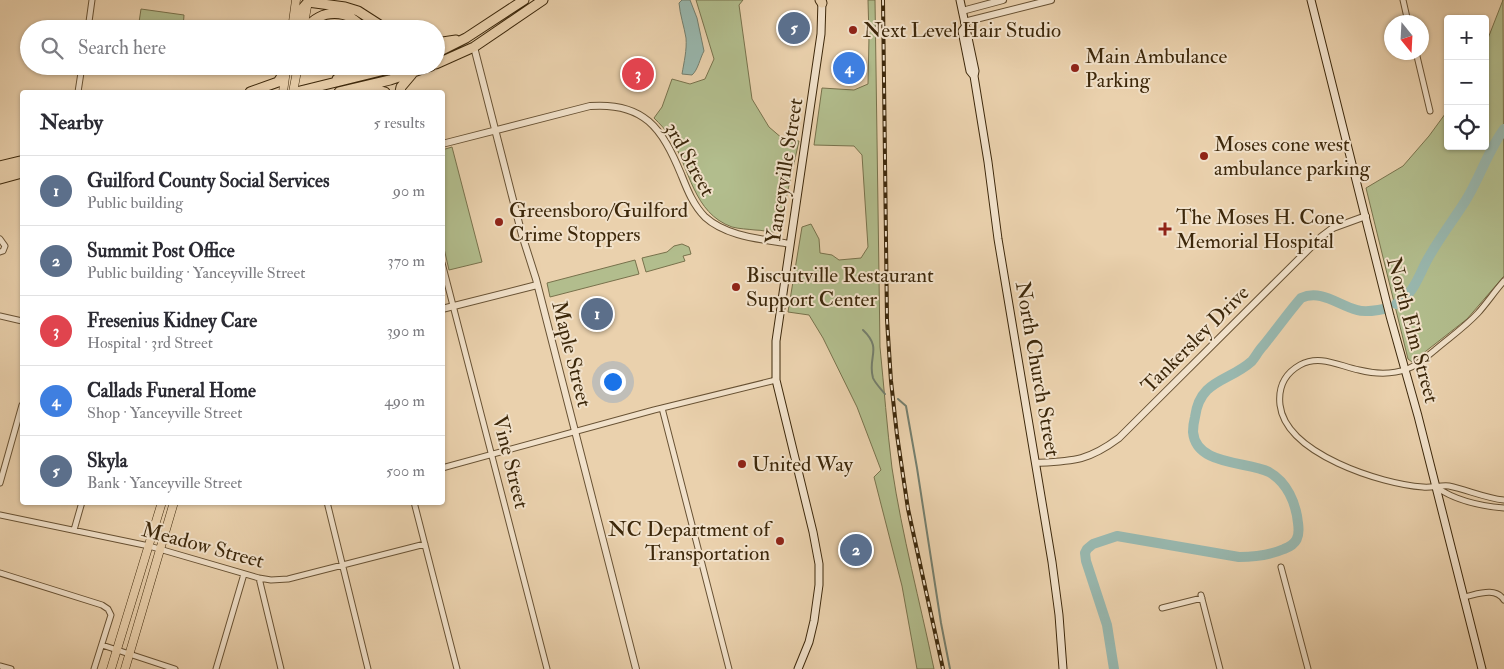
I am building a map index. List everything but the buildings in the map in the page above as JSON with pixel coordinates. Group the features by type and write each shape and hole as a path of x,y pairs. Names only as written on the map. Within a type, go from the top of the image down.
{"highway":[{"path":"445,48 486,26 524,0"},
{"path":"445,60 474,47 543,0"},
{"path":"298,20 308,1 345,7 371,20"},
{"path":"316,20 322,15 336,13 347,15 355,20"},
{"path":"474,47 475,38 486,26"},
{"path":"445,42 466,38"},
{"path":"256,90 278,82 282,75"},
{"path":"322,86 344,75"},
{"path":"295,90 322,86 365,75"},
{"path":"349,90 403,75"},
{"path":"400,90 411,75"},
{"path":"354,89 378,90"},
{"path":"0,166 20,162"},
{"path":"0,172 20,163"},
{"path":"0,179 20,174"}],"main road":[{"path":"295,20 296,0"},
{"name":"North Church Street","path":"960,0 975,71 974,76 998,238 1060,615 1063,669"},
{"name":"North Elm Street","path":"1311,0 1482,669"},
{"path":"306,20 308,1"},
{"name":"Yanceyville Street","path":"798,669 809,642 814,621 819,585 819,564 776,380 776,341 820,42 822,1"},
{"path":"283,90 286,75"},
{"path":"295,90 297,75"},
{"path":"111,669 161,505"},
{"path":"125,669 173,505"}],"street":[{"path":"89,20 92,0"},
{"path":"962,11 1003,0"},
{"path":"965,25 1040,1 1052,0"},
{"path":"1403,0 1406,15"},
{"name":"Maple Street","path":"474,47 522,235 538,285 636,669"},
{"path":"1418,60 1430,111"},
{"path":"78,90 81,75"},
{"name":"3rd Street","path":"445,143 590,106 614,105 630,110 650,122 660,133 668,145 686,188 704,216 726,230 790,244"},
{"name":"Tankersley Drive","path":"1036,462 1079,459 1095,454 1108,446 1322,237 1333,228 1366,216"},
{"path":"0,239 6,246 0,252"},
{"name":"Vine Street","path":"445,274 547,669"},
{"path":"1504,281 1470,321 1417,365 1392,373 1377,374 1359,371 1324,360 1312,360 1301,364 1290,372 1282,382 1278,395 1280,412 1290,430 1310,447 1341,466 1390,482 1423,487 1445,486 1480,496 1504,500"},
{"path":"445,308 538,285"},
{"path":"0,316 20,321"},
{"path":"445,467 662,408 776,380"},
{"path":"662,408 729,669"},
{"path":"0,483 20,412"},
{"path":"1436,487 1447,495 1459,499 1504,508"},
{"path":"74,530 81,505"},
{"path":"328,505 368,669"},
{"path":"415,505 457,669"},
{"name":"Meadow Street","path":"0,515 149,546 271,580 288,579 425,544"},
{"path":"1281,567 1308,669"},
{"path":"0,573 106,607 111,616 94,669"},
{"path":"216,669 244,574"},
{"path":"259,578 281,669"},
{"path":"1463,597 1490,592 1496,593 1504,600"},
{"path":"1162,608 1202,597 1220,669"},
{"path":"102,645 175,669"},
{"path":"0,666 11,669"}],"green space":[{"path":"696,0 743,0 739,5 752,99 769,127 783,139 799,141 779,230 774,232 732,227 709,212 694,189 671,138 654,118 662,107 672,79 690,84 705,79 714,59"},
{"path":"868,0 875,0 880,347 887,423 892,468 901,518 934,669 917,669 902,586 874,477 881,470 857,407 823,338 809,315 788,312 802,227 811,224 819,239 820,253 832,255 839,260 861,258 868,247 862,155 854,146 814,145 822,88 854,90 868,84"},
{"path":"1503,0 1504,276 1467,319 1412,362 1408,359 1366,188 1403,166 1444,115 1444,150 1489,150 1489,36"},
{"path":"141,9 184,15 184,20 139,20"},
{"path":"452,147 482,262 449,270 445,253 445,149"},
{"path":"682,244 689,247 691,254 683,256 685,261 646,272 642,258 667,252 674,246"},
{"path":"635,260 639,274 550,297 547,283"}],"water":[{"path":"682,0 690,0 697,18 704,51 692,75 682,74 686,38 679,3"}],"waterway":[{"path":"1396,304 1408,295 1412,289 1434,248 1466,200 1493,146 1504,129"},
{"path":"1114,669 1107,625 1086,561 1085,553 1087,549 1093,544 1117,536 1239,557 1268,554 1292,545 1297,539 1299,528 1293,501 1286,487 1269,472 1224,461 1203,451 1196,443 1193,432 1198,405 1209,388 1252,361 1301,298 1316,295 1360,311 1385,309"},
{"path":"863,330 872,343 873,378 885,394"},
{"path":"898,399 906,406 950,669"}],"railway":[{"path":"883,0 887,320 891,381 908,509 943,669"}],"place":[{"name":"Skyla","path":"794,28"},
{"name":"Next Level Hair Studio","path":"853,30"},
{"name":"Callads Funeral Home","path":"849,68"},
{"name":"Main Ambulance Parking","path":"1075,68"},
{"name":"Fresenius Kidney Care","path":"638,74"},
{"name":"Moses cone west ambulance parking","path":"1204,156"},
{"name":"Greensboro/Guilford Crime Stoppers","path":"499,222"},
{"name":"The Moses H. Cone Memorial Hospital","path":"1165,229"},
{"name":"Biscuitville Restaurant Support Center","path":"736,287"},
{"name":"Guilford County Social Services","path":"597,314"},
{"name":"United Way","path":"742,464"},
{"name":"NC Department of Transportation","path":"780,541"},
{"name":"Summit Post Office","path":"856,550"}]}
